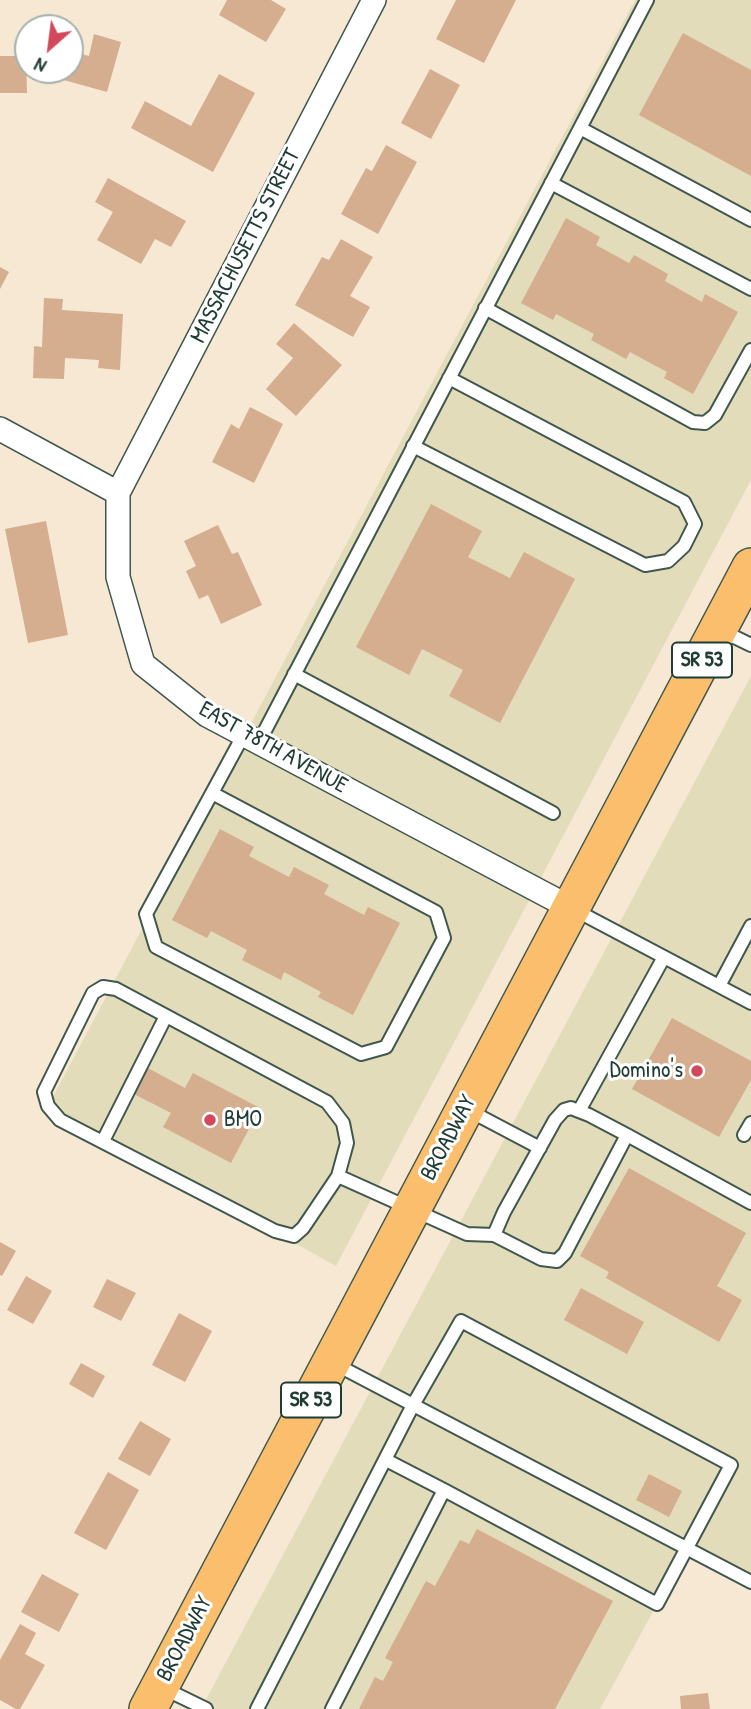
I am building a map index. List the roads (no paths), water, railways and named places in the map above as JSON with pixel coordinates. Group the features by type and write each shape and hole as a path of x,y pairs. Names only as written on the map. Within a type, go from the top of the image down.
{"main road":[{"name":"BROADWAY","path":"154,1698 751,567"}],"street":[{"name":"MASSACHUSETTS STREET","path":"118,493 374,0"},
{"path":"0,429 118,493"},
{"name":"EAST 78TH AVENUE","path":"118,493 118,577 142,664 207,715 571,908"}],"lane":[{"path":"212,793 436,912 444,938 386,1047 361,1054 156,947 146,914 212,793 294,674 647,0"},
{"path":"580,128 751,219"},
{"path":"551,183 751,289"},
{"path":"485,308 693,422 705,423 715,415 751,350"},
{"path":"413,446 645,565 668,561 684,546 690,535 695,524 684,502 449,378"},
{"path":"718,629 751,645"},
{"path":"294,674 553,813"},
{"path":"571,908 751,1003"},
{"path":"719,986 751,926"},
{"path":"579,1111 664,957"},
{"path":"103,987 116,989 166,1016 327,1102 343,1123 347,1143 338,1176 303,1228 294,1236 275,1231 60,1120 48,1106 44,1092 93,993 103,987"},
{"path":"103,1141 166,1016"},
{"path":"494,1235 555,1120 571,1108 627,1135 751,1203"},
{"path":"465,1109 540,1148"},
{"path":"744,1135 751,1123"},
{"path":"338,1176 467,1234 494,1235 541,1259 557,1261 565,1253 627,1135"},
{"path":"257,1709 414,1405 461,1321 731,1465 657,1604 386,1460"},
{"path":"331,1362 751,1582"},
{"path":"332,1709 444,1490"},
{"path":"154,1698 206,1709"}],"place":[{"name":"Domino's","path":"697,1071"},
{"name":"BMO","path":"210,1120"}]}
